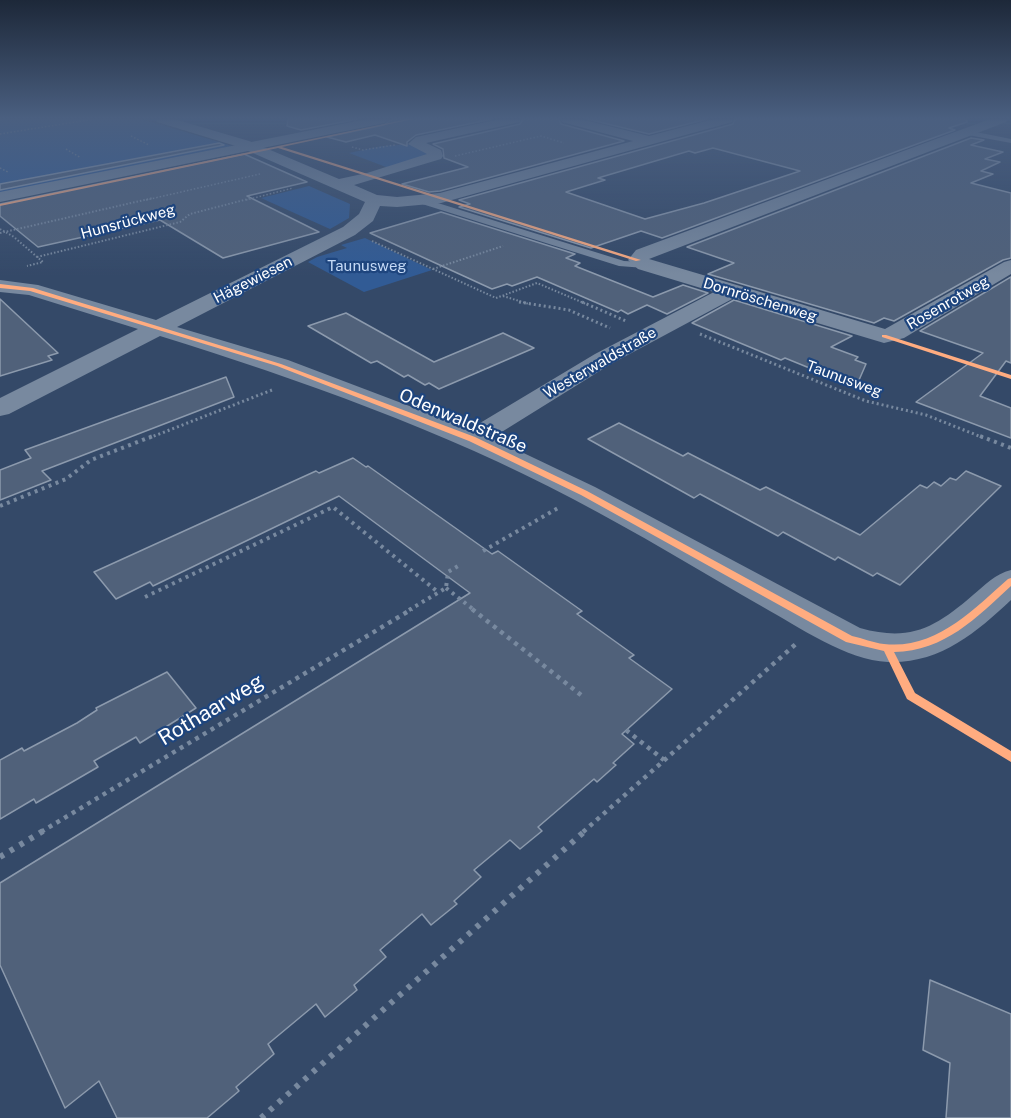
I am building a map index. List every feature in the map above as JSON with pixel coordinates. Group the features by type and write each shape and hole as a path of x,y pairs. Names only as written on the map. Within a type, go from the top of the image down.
{"street":[{"path":"0,197 127,171"},
{"path":"308,171 374,200 422,201 441,198 537,171"},
{"path":"334,182 371,177 389,171"},
{"path":"641,263 643,254 862,171"},
{"name":"Hägewiesen","path":"0,408 350,231 367,217 374,200"},
{"name":"Dornröschenweg","path":"641,263 884,336"},
{"name":"Rosenrotweg","path":"884,336 896,333 1011,266"},
{"name":"Odenwaldstraße","path":"10,277 31,289 308,376 472,439 584,493 850,639 887,648 924,645 952,633 1011,581"},
{"name":"Westerwaldstraße","path":"472,439 654,331 731,291"}],"lane":[{"path":"422,201 623,264 641,263"}],"path":[{"path":"1,231 273,171"},
{"path":"1,231 14,237 43,262 10,277"},
{"path":"350,231 496,298 503,296 517,302 568,310 654,331"},
{"path":"432,270 532,235"},
{"path":"0,506 66,479 91,460 308,376"},
{"path":"483,551 584,493"},
{"path":"146,597 333,507 438,592"},
{"path":"458,566 448,572 446,588 581,694"},
{"path":"261,1118 819,623"},
{"path":"626,730 664,760"}],"green space":[{"path":"0,171 108,171 0,193"},
{"path":"309,186 350,204 349,218 330,229 261,198"},
{"name":"Taunusweg","path":"365,238 432,270 364,292 308,262 347,248 341,245"}],"building":[{"path":"69,171 94,171 0,190 0,184"},
{"path":"160,171 283,171 307,182 247,196 319,232 223,258 160,220 38,247 0,216 0,204"},
{"path":"452,171 513,171 440,191 429,192 402,184"},
{"path":"563,171 621,171 598,178 605,180 566,192 645,219 704,203 799,171 843,171 662,238 641,231 591,248 459,207 470,204 459,200"},
{"path":"885,171 982,171 993,174 971,183 1011,193 1011,258 1003,260 894,321 884,318 874,323 708,274 734,263 687,247"},
{"path":"441,212 575,254 566,258 580,263 575,266 653,297 683,285 708,293 667,314 647,305 628,314 621,310 618,312 537,277 512,286 507,284 492,289 370,233"},
{"path":"1011,277 1011,363 1006,361 980,396 1011,408 1011,438 916,402 983,353 920,331"},
{"path":"0,299 58,353 48,356 52,360 0,376"},
{"path":"734,300 852,336 831,347 858,357 855,360 866,364 856,387 785,358 781,360 692,323"},
{"path":"346,313 434,362 503,333 534,348 439,389 429,383 425,385 408,375 404,377 377,361 371,363 308,326"},
{"path":"226,377 234,397 42,471 51,480 0,500 0,470 31,458 25,450"},
{"path":"619,423 683,456 688,453 760,490 766,487 860,535 920,485 927,488 934,482 941,486 950,478 956,480 966,471 1001,486 900,585 877,573 873,576 838,557 835,560 783,532 778,536 700,494 694,498 588,439"},
{"path":"353,458 366,467 368,466 492,554 498,551 582,611 577,614 634,655 629,658 672,689 622,734 634,744 613,763 616,765 597,782 594,779 538,827 542,831 520,849 510,840 474,870 481,877 454,901 457,904 431,925 422,914 380,950 386,957 354,985 357,990 325,1017 316,1004 268,1044 274,1054 236,1087 239,1091 207,1118 117,1118 99,1081 65,1108 0,965 0,883 470,593 339,496 153,586 150,582 116,599 94,572 316,471 319,473"},
{"path":"167,672 196,708 140,743 136,737 94,761 98,767 36,803 34,799 0,819 0,760 22,748 24,751 77,723 97,710 96,708"},
{"path":"930,980 1011,1014 1011,1118 946,1118 950,1063 923,1050"}],"cycle path":[{"path":"0,205 162,171"},
{"path":"355,171 638,260"},
{"path":"0,286 31,289 279,365 472,439 584,493 850,639 887,648 907,648 924,644 970,618 1011,581"},
{"path":"884,336 1011,377"},
{"path":"887,648 911,696 1011,757"}]}
